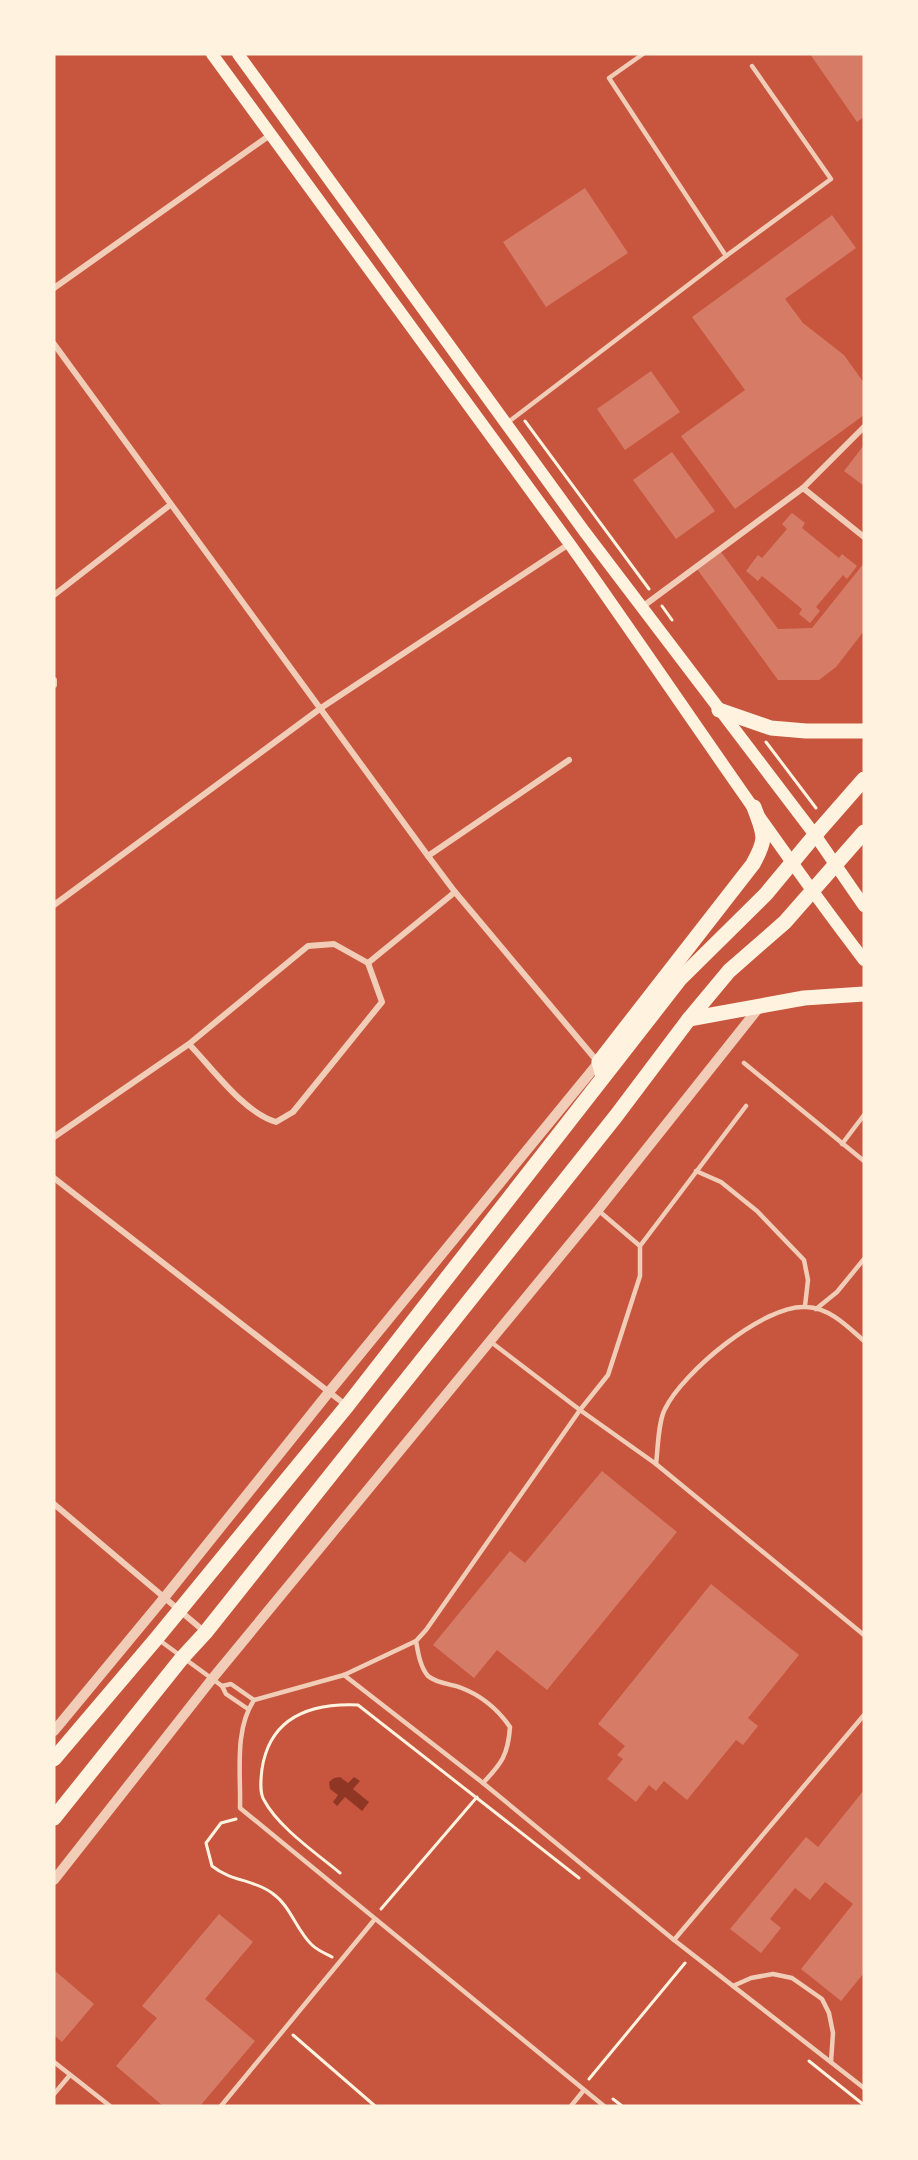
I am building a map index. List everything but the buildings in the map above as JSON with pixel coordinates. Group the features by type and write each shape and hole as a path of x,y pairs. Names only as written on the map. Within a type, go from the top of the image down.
{"main road":[{"path":"212,54 569,544 792,864 864,960"},
{"path":"238,54 642,607 835,863 864,906"},
{"path":"719,710 771,728 806,731 864,731"},
{"path":"601,1069 680,979 766,894 864,779"},
{"path":"54,1759 156,1639 347,1406 753,864 764,845 763,832 754,807"},
{"path":"54,1818 182,1658 205,1633 616,1116 689,1019 729,971 785,922 864,832"},
{"path":"689,1019 762,1004 836,994 864,994"}],"street":[{"path":"54,288 270,135"},
{"path":"54,344 455,892 601,1069 329,1392 54,1731"},
{"path":"642,607 803,488 864,427"},
{"path":"803,488 864,537"},
{"path":"54,595 170,505"},
{"path":"54,905 321,708 569,544"},
{"path":"54,680 54,685"},
{"path":"428,856 569,760"},
{"path":"368,963 455,892"},
{"path":"54,1137 189,1044 308,946 334,944 368,963 382,1002 294,1112 276,1122 264,1118 243,1102 189,1044"},
{"path":"54,1880 212,1678 598,1210 762,1004"},
{"path":"54,1179 347,1406"},
{"path":"54,1503 205,1633"}],"lane":[{"path":"643,54 609,78 726,256"},
{"path":"507,423 831,179 752,66"},
{"path":"744,1063 864,1161"},
{"path":"604,2106 240,1808 241,1733 248,1709 254,1700 344,1675 416,1641 426,1630 580,1410 608,1374 640,1276 640,1246 746,1106"},
{"path":"843,1144 864,1115"},
{"path":"696,1171 721,1182 757,1210 804,1260 808,1280 805,1306"},
{"path":"598,1210 640,1246"},
{"path":"816,1309 837,1292 864,1259"},
{"path":"656,1464 664,1410 684,1380 734,1336 772,1314 805,1306 832,1314 864,1341"},
{"path":"490,1341 580,1410 656,1464 864,1635"},
{"path":"156,1639 212,1678 222,1686 226,1694 248,1709"},
{"path":"416,1641 420,1660 429,1677 481,1698 498,1710 510,1726 508,1745 500,1765 483,1784"},
{"path":"344,1675 483,1784 674,1940 864,2088"},
{"path":"222,1686 231,1684 254,1700"},
{"path":"674,1940 864,1715"},
{"path":"221,2106 375,1919"},
{"path":"734,1986 751,1978 773,1974 792,1978 822,1999 829,2013 833,2033 831,2062"},
{"path":"54,2062 110,2106"},
{"path":"54,2094 70,2075"},
{"path":"571,2106 585,2090"}],"path":[{"path":"520,414 654,595"},
{"path":"661,604 675,624"},
{"path":"749,720 827,822"},
{"path":"346,1879 274,1817 262,1797 261,1778 270,1740 300,1713 335,1704 358,1705"},
{"path":"388,1916 381,1909 477,1797"},
{"path":"259,1823 234,1818 221,1823 206,1843 212,1866 232,1878 247,1881 273,1893 286,1906 312,1946 341,1961"},
{"path":"589,2079 685,1963"},
{"path":"285,2028 375,2106"},
{"path":"606,2093 622,2106"}],"shaded area":[{"path":"340,1777 348,1783 354,1777 360,1781 353,1789 369,1802 362,1811 345,1797 337,1806 333,1802 338,1795 330,1789 329,1782"}]}
